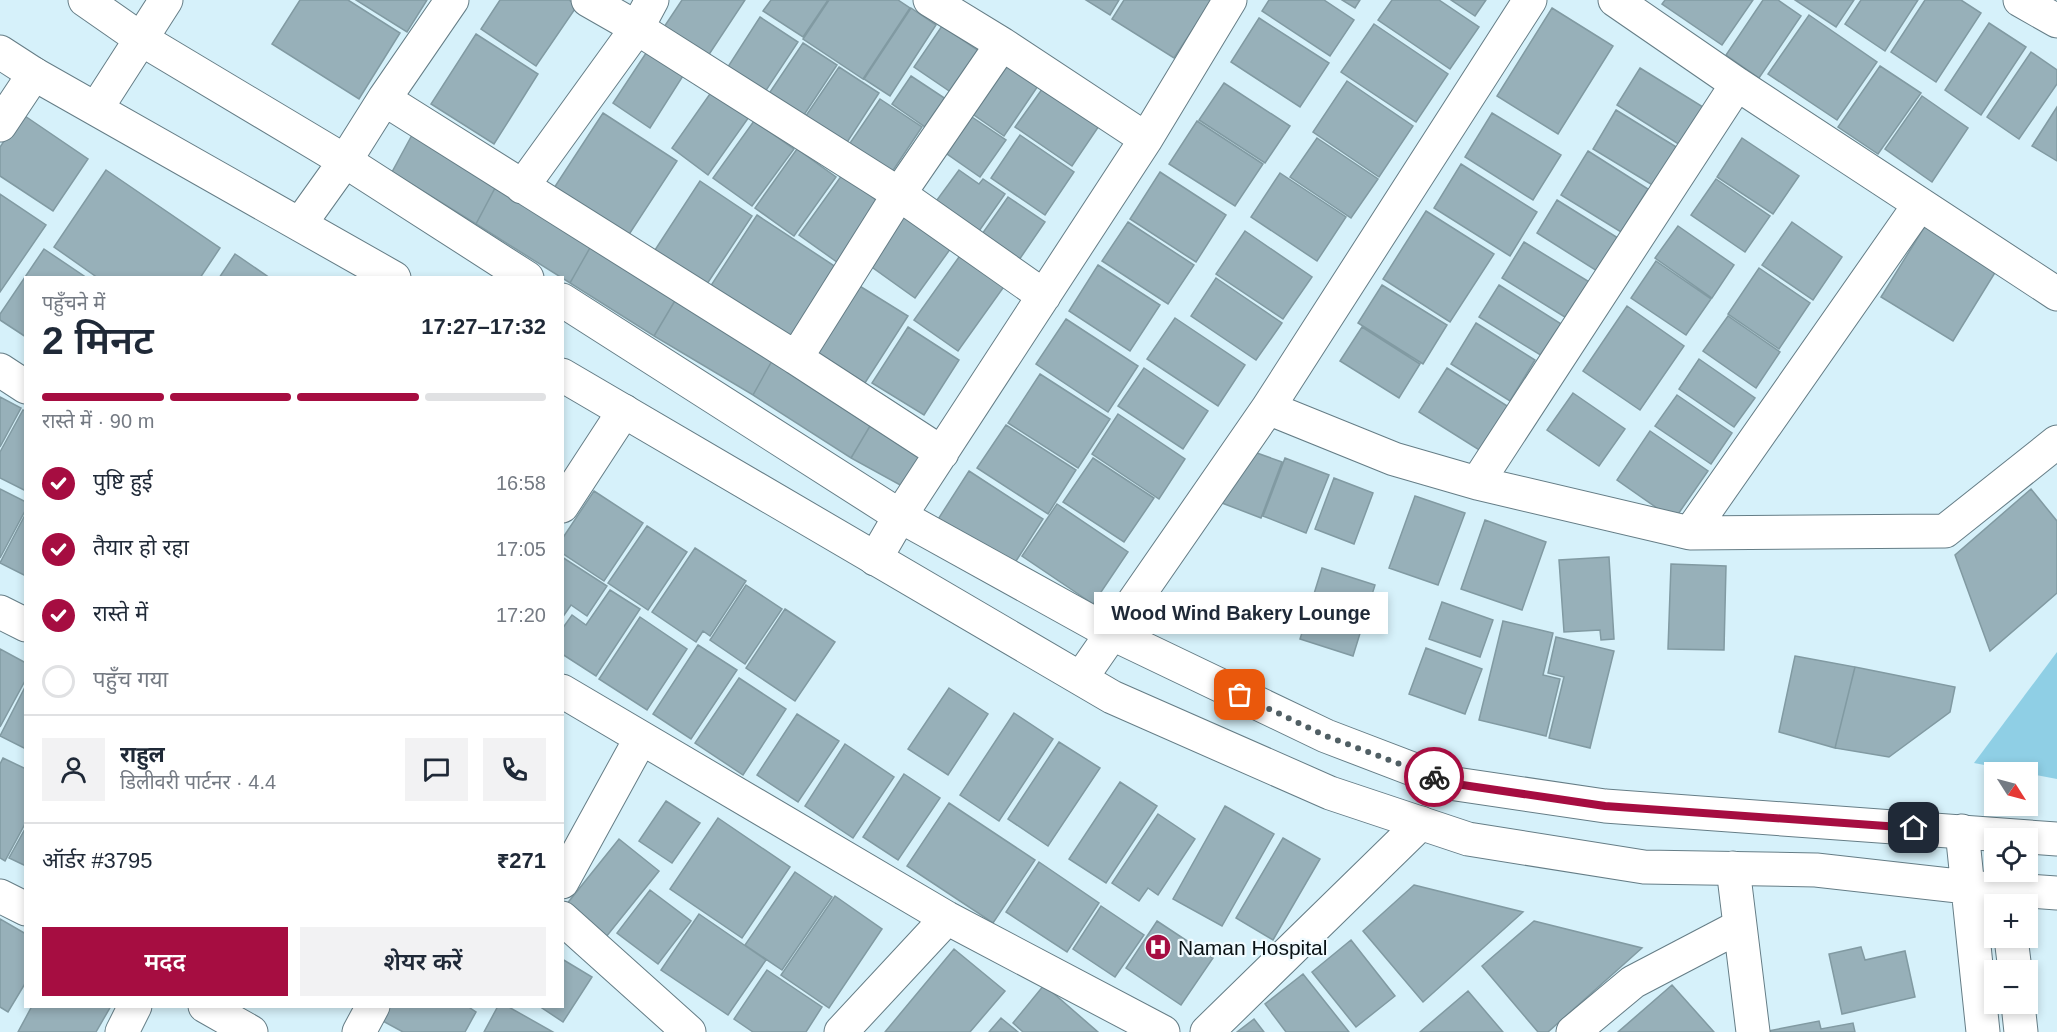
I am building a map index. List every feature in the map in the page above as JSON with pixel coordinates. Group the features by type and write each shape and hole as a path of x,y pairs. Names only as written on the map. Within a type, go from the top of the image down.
{"street":[{"path":"85,0 141,39 345,161 524,276"},
{"path":"96,109 166,0"},
{"path":"300,224 345,161 384,99 452,0"},
{"path":"588,0 645,14 1044,296"},
{"path":"930,0 1002,44 1146,139"},
{"path":"876,559 900,516 1146,139 1230,0"},
{"path":"1081,678 1268,408 1530,0"},
{"path":"1615,0 1737,84 2057,294"},
{"path":"2020,0 2057,21"},
{"path":"522,187 645,14"},
{"path":"796,358 899,194 1002,44"},
{"path":"0,52 34,74 391,276"},
{"path":"0,125 34,74"},
{"path":"1477,483 1737,84"},
{"path":"384,99 796,358 942,453"},
{"path":"1690,534 1920,204"},
{"path":"564,301 900,516 1111,633 1326,736 1449,783 1605,806 1984,834"},
{"path":"0,370 24,386"},
{"path":"564,376 1112,697 1330,793 1468,839 1644,867 1816,870 1967,887 2057,893"},
{"path":"1268,408 1394,459 1477,483 1690,534 1945,531 2057,442"},
{"path":"564,503 624,411"},
{"path":"0,612 24,624"},
{"path":"564,692 947,918 1163,1032"},
{"path":"564,878 641,738"},
{"path":"1207,1032 1421,823"},
{"path":"1962,831 1983,1032"},
{"path":"2038,838 2057,839"},
{"path":"1733,868 1753,1032"},
{"path":"0,896 24,908"},
{"path":"841,1032 947,918"},
{"path":"564,920 677,1028"},
{"path":"1573,1032 1633,982 1740,926"},
{"path":"122,1032 134,1008"},
{"path":"209,1008 251,1032"},
{"path":"359,1032 372,1008"},
{"path":"2019,1014 2021,1032"}],"shaded area":[{"path":"2057,652 2057,779 2038,775 2038,762 1984,762 1984,765 1974,763"}],"building":[{"path":"300,0 348,0 400,33 359,99 272,44"},
{"path":"356,0 427,0 407,32"},
{"path":"500,0 569,0 577,6 536,66 481,29"},
{"path":"682,0 745,0 708,56 664,27"},
{"path":"771,0 828,0 803,37 763,11"},
{"path":"829,0 898,0 910,8 863,79 803,39"},
{"path":"1086,0 1119,0 1110,15"},
{"path":"1124,0 1212,0 1174,58 1112,19"},
{"path":"1269,0 1324,0 1354,20 1330,56 1262,11"},
{"path":"1342,0 1360,0 1355,8"},
{"path":"1392,0 1439,0 1479,27 1450,69 1378,20"},
{"path":"1451,0 1486,0 1475,16"},
{"path":"1665,0 1753,0 1722,45 1662,4"},
{"path":"1763,0 1778,0 1801,16 1759,78 1726,55"},
{"path":"1795,0 1854,0 1836,27"},
{"path":"1861,0 1918,0 1885,51 1845,24"},
{"path":"1925,0 1961,0 1981,13 1936,82 1891,52"},
{"path":"911,8 936,25 890,96 864,79"},
{"path":"1552,8 1613,46 1558,134 1497,96"},
{"path":"1809,15 1877,62 1837,120 1768,74"},
{"path":"760,17 798,42 761,98 724,73"},
{"path":"1259,18 1329,63 1300,107 1231,62"},
{"path":"1989,23 2026,47 1981,115 1945,90"},
{"path":"1374,24 1448,74 1416,122 1341,72"},
{"path":"942,26 986,56 958,97 914,67"},
{"path":"476,34 538,74 494,144 431,104"},
{"path":"803,43 837,65 802,118 768,95"},
{"path":"652,44 688,68 650,128 613,103"},
{"path":"2031,52 2057,70 2057,84 2019,139 1987,117"},
{"path":"1000,56 1040,83 1004,136 964,108"},
{"path":"1880,66 1921,93 1878,154 1838,127"},
{"path":"839,67 879,93 844,147 803,120"},
{"path":"1640,68 1703,107 1680,145 1617,105"},
{"path":"911,76 958,107 938,136 892,104"},
{"path":"1347,81 1413,126 1379,177 1313,132"},
{"path":"1224,83 1290,126 1265,163 1199,120"},
{"path":"1045,85 1101,123 1072,166 1015,127"},
{"path":"712,91 749,117 708,175 672,148"},
{"path":"1922,96 1968,128 1932,182 1885,149"},
{"path":"880,99 922,127 888,178 846,149"},
{"path":"2057,107 2057,161 2032,146"},
{"path":"1616,110 1678,148 1654,186 1593,149"},
{"path":"963,111 1006,140 980,177 937,147"},
{"path":"603,113 677,161 628,236 554,188"},
{"path":"1492,113 1561,155 1533,200 1465,157"},
{"path":"22,114 88,159 53,211 0,176 0,147"},
{"path":"754,121 794,149 752,206 713,178"},
{"path":"1197,121 1263,164 1235,206 1169,164"},
{"path":"412,135 495,188 476,224 392,172"},
{"path":"1020,135 1074,172 1045,215 991,178"},
{"path":"1317,138 1378,179 1351,218 1290,177"},
{"path":"1742,138 1799,176 1773,214 1717,177"},
{"path":"797,149 836,177 794,236 755,208"},
{"path":"1588,151 1648,189 1621,232 1561,195"},
{"path":"1461,164 1537,212 1510,256 1434,208"},
{"path":"106,170 220,248 201,276 95,276 54,247"},
{"path":"959,170 979,184 983,179 1005,194 977,234 934,204"},
{"path":"1160,172 1226,215 1196,262 1130,219"},
{"path":"1280,173 1346,217 1317,261 1251,217"},
{"path":"842,175 883,205 841,265 799,235"},
{"path":"1716,179 1770,216 1745,252 1691,215"},
{"path":"700,181 752,216 705,287 653,253"},
{"path":"495,188 591,246 570,283 564,279 564,276 559,276 476,224"},
{"path":"0,194 46,225 0,292"},
{"path":"1008,197 1045,222 1019,260 982,234"},
{"path":"1557,200 1618,238 1597,271 1537,233"},
{"path":"1426,211 1494,254 1450,322 1383,279"},
{"path":"905,214 951,248 915,298 869,265"},
{"path":"757,215 842,271 795,343 710,287"},
{"path":"1128,222 1194,265 1168,304 1102,261"},
{"path":"1792,222 1842,257 1813,300 1762,265"},
{"path":"1678,226 1734,265 1712,298 1655,258"},
{"path":"1925,226 1996,271 1953,341 1881,297"},
{"path":"1245,231 1312,277 1283,319 1216,274"},
{"path":"1524,242 1591,283 1568,319 1502,278"},
{"path":"591,246 676,299 654,336 570,283"},
{"path":"44,249 84,276 26,276"},
{"path":"964,250 1008,281 958,351 914,320"},
{"path":"235,254 267,276 220,276"},
{"path":"1656,261 1711,299 1686,335 1631,298"},
{"path":"1098,265 1160,305 1130,351 1069,311"},
{"path":"1759,268 1810,303 1779,349 1728,314"},
{"path":"1216,278 1282,323 1256,360 1191,316"},
{"path":"24,279 24,336 0,320 0,314"},
{"path":"858,285 908,316 863,386 813,356"},
{"path":"1382,285 1447,325 1423,364 1358,323"},
{"path":"1499,285 1566,327 1547,359 1479,317"},
{"path":"676,299 773,359 753,395 654,336"},
{"path":"1627,306 1684,346 1640,410 1583,371"},
{"path":"1728,316 1780,352 1756,388 1703,351"},
{"path":"1175,318 1245,365 1218,406 1147,359"},
{"path":"1066,319 1138,366 1108,412 1036,364"},
{"path":"1476,323 1535,360 1510,401 1451,364"},
{"path":"908,327 959,360 924,415 872,383"},
{"path":"1362,327 1420,364 1399,398 1340,361"},
{"path":"773,359 873,421 851,458 753,395"},
{"path":"1699,359 1755,398 1734,427 1679,389"},
{"path":"1144,368 1208,411 1183,449 1118,406"},
{"path":"1447,368 1512,409 1484,453 1419,412"},
{"path":"1040,374 1110,419 1078,468 1008,423"},
{"path":"1573,393 1625,429 1599,466 1547,430"},
{"path":"1677,395 1732,433 1711,464 1655,426"},
{"path":"0,397 21,408 0,447"},
{"path":"24,410 24,490 0,478 0,452"},
{"path":"1118,414 1185,459 1159,499 1092,454"},
{"path":"873,421 923,453 902,486 851,458"},
{"path":"1006,425 1076,470 1048,514 977,468"},
{"path":"1650,431 1708,471 1674,520 1617,480"},
{"path":"1243,448 1282,462 1261,518 1222,503"},
{"path":"1093,458 1154,498 1124,542 1063,502"},
{"path":"1285,458 1329,475 1306,533 1263,516"},
{"path":"969,471 1043,519 1009,572 935,524"},
{"path":"1334,478 1373,493 1354,544 1315,529"},
{"path":"0,489 24,501 24,513 0,558"},
{"path":"2031,489 2057,521 2057,593 1990,651 1955,555"},
{"path":"594,491 643,523 604,581 564,554 564,536"},
{"path":"1415,496 1465,513 1438,585 1389,568"},
{"path":"1057,504 1128,552 1093,604 1022,556"},
{"path":"24,517 24,575 0,563"},
{"path":"1485,520 1546,542 1522,610 1461,589"},
{"path":"647,526 687,552 648,610 608,583"},
{"path":"695,548 746,581 710,636 703,631 696,642 652,612"},
{"path":"1609,557 1614,639 1601,640 1600,630 1564,632 1559,560"},
{"path":"564,558 607,586 587,616 571,605 564,615"},
{"path":"1671,564 1726,566 1724,650 1668,649"},
{"path":"1322,568 1375,585 1353,656 1300,639"},
{"path":"746,585 782,609 745,664 710,640"},
{"path":"610,590 640,609 596,676 564,655 564,626 572,615 586,625"},
{"path":"1442,602 1493,620 1480,657 1429,639"},
{"path":"785,609 835,642 795,701 746,668"},
{"path":"640,617 687,649 647,710 599,679"},
{"path":"1503,621 1553,633 1543,675 1560,679 1546,736 1479,720"},
{"path":"1556,637 1614,651 1590,748 1549,738 1564,677 1548,673"},
{"path":"698,645 737,670 691,739 653,714"},
{"path":"1426,648 1482,669 1465,714 1409,694"},
{"path":"0,649 24,662 24,683 0,727"},
{"path":"1795,656 1855,667 1835,748 1779,732"},
{"path":"1855,667 1955,687 1950,712 1889,757 1835,748"},
{"path":"739,678 786,709 743,775 695,743"},
{"path":"949,688 988,714 948,775 908,749"},
{"path":"24,689 24,748 0,736"},
{"path":"1014,713 1053,739 999,821 960,795"},
{"path":"797,714 839,741 798,802 757,775"},
{"path":"1059,742 1100,768 1048,846 1008,819"},
{"path":"845,744 894,777 853,838 805,806"},
{"path":"3,758 24,768 24,826 5,861 0,858 0,764"},
{"path":"904,774 940,798 898,860 863,837"},
{"path":"1120,782 1157,806 1106,883 1069,859"},
{"path":"666,801 700,823 672,863 639,841"},
{"path":"949,803 1035,860 993,923 907,866"},
{"path":"1225,806 1274,834 1222,926 1173,899"},
{"path":"1158,814 1195,839 1158,895 1148,888 1139,901 1112,883"},
{"path":"718,818 790,867 742,938 670,889"},
{"path":"24,831 24,865 9,858"},
{"path":"1283,838 1320,859 1273,940 1236,918"},
{"path":"619,839 659,871 606,937 566,905"},
{"path":"1039,862 1099,903 1067,952 1006,912"},
{"path":"795,872 832,897 782,970 745,945"},
{"path":"1414,885 1523,912 1423,1002 1363,931"},
{"path":"650,890 691,921 658,964 617,933"},
{"path":"835,896 882,929 829,1008 781,975"},
{"path":"1101,906 1144,935 1115,977 1073,949"},
{"path":"699,914 766,960 728,1015 661,970"},
{"path":"0,919 24,933 24,985 8,1012 0,1007"},
{"path":"1157,921 1213,958 1181,1005 1126,968"},
{"path":"1534,921 1642,948 1548,1032 1538,1032 1482,966"},
{"path":"1351,940 1395,996 1356,1027 1312,972"},
{"path":"1861,947 1865,960 1905,951 1915,997 1842,1014 1829,954"},
{"path":"954,949 1005,991 970,1032 885,1032"},
{"path":"564,960 592,977 563,1022 542,1008 564,1008"},
{"path":"767,970 822,1007 806,1032 753,1032 734,1019"},
{"path":"1303,974 1349,1032 1286,1032 1265,1004"},
{"path":"1044,985 1098,1032 1023,1032 1013,1023"},
{"path":"1672,985 1714,1032 1618,1032"},
{"path":"1468,991 1503,1032 1420,1032"},
{"path":"31,1008 110,1008 96,1032 18,1032"},
{"path":"385,1008 470,1008 476,1012 465,1032 403,1032 379,1019"},
{"path":"497,1008 511,1008 553,1032 484,1032"},
{"path":"1001,1018 1018,1032 989,1032"},
{"path":"1254,1019 1264,1032 1237,1032"},
{"path":"1819,1021 1821,1029 1853,1023 1855,1032 1763,1032"}],"way so far":[{"path":"1240,695 1326,736 1434,777"}],"place":[{"name":"Wood Wind Bakery Lounge","path":"1240,695"},
{"name":"Naman Hospital","path":"1158,947"}],"route":[{"path":"1434,777 1449,783 1605,806 1914,828"}]}
